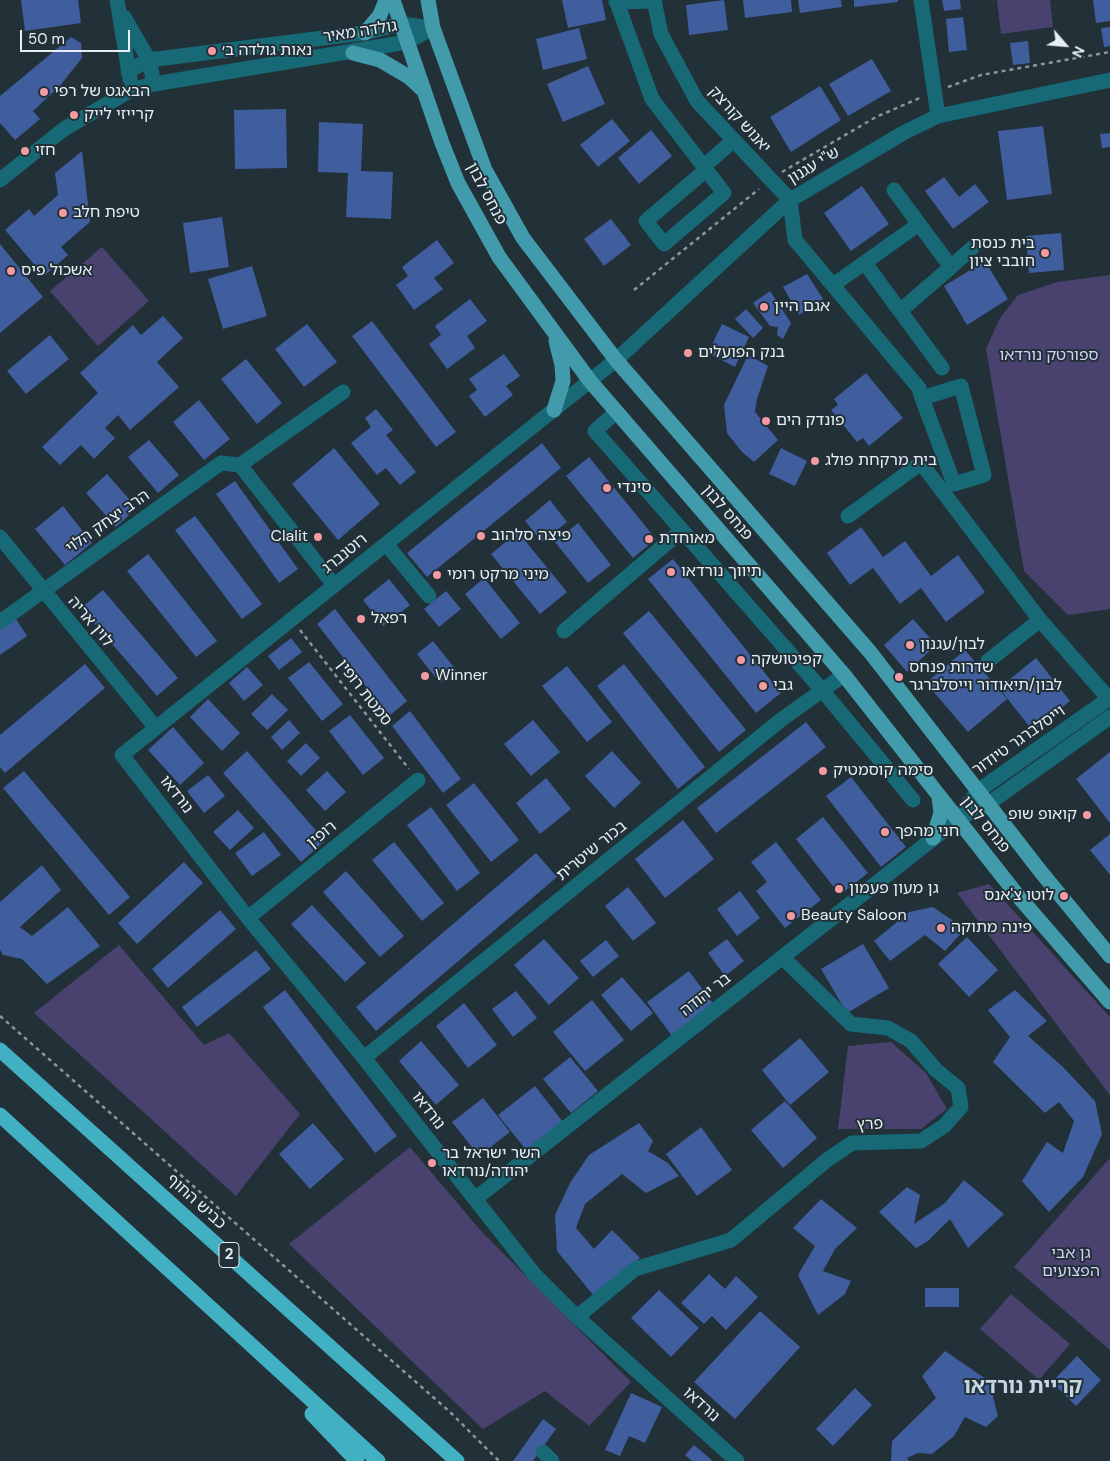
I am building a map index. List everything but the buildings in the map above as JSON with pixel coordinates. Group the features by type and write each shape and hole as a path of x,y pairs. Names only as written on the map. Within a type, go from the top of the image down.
{"highway":[{"name":"כביש החוף","path":"0,1050 457,1461"},
{"path":"0,1115 226,1324 378,1461"},
{"path":"226,1324 357,1461"}],"main road":[{"path":"365,33 380,15 386,0"},
{"name":"פנחס לבון","path":"393,0 442,143 458,183 499,257 590,381 844,675 1018,896 1110,1002"},
{"name":"פנחס לבון","path":"428,0 433,28 486,170 523,238 616,360 870,652 988,804 1110,956"},
{"path":"353,53 380,60 396,68 409,77 425,93"},
{"path":"545,319 558,346 562,365 563,381 554,410"},
{"path":"933,838 941,813 939,797"}],"street":[{"path":"654,0 616,1 652,99 704,168 724,193 664,244 646,221 704,168 734,140"},
{"name":"יאנוש קורצק","path":"654,0 662,34 680,73 697,101 790,200"},
{"path":"922,0 938,116"},
{"path":"118,4 149,60 154,84"},
{"path":"118,4 132,90"},
{"name":"גולדה מאיר","path":"128,71 149,60 365,33 401,24 433,28"},
{"name":"גולדה מאיר","path":"0,180 64,129 132,90 154,84 308,58 353,53 407,42 433,28"},
{"name":"גולדה מאיר","path":"305,40 308,58"},
{"name":"ש\"י עגנון","path":"590,381 616,360 790,200 905,132 938,116 1110,80"},
{"path":"894,190 951,267"},
{"path":"790,200 795,240 919,388 922,398 954,484 984,475 961,386 922,398"},
{"path":"833,286 918,224"},
{"path":"900,311 972,248"},
{"path":"865,263 942,368"},
{"name":"רוטנברג","path":"122,755 590,381"},
{"path":"334,585 240,465 343,392"},
{"path":"616,412 595,431 822,690 913,800"},
{"name":"הרב יצחק הלוי","path":"0,622 221,463 240,465"},
{"path":"848,516 921,463 1040,620 1110,699"},
{"path":"564,631 682,530"},
{"name":"לוין אריה","path":"0,537 42,591 156,728"},
{"path":"386,544 428,596"},
{"path":"988,660 1040,620"},
{"name":"בכור שיטרית","path":"364,1058 782,719 844,675"},
{"name":"וייסלברגר טיודור","path":"958,819 978,790 1110,699"},
{"name":"וייסלברגר טיודור","path":"958,819 988,804 1110,717"},
{"name":"נורדאו","path":"122,755 248,918 364,1058 534,1274 737,1461"},
{"name":"רופין","path":"248,918 418,780"},
{"name":"בר יהודה","path":"475,1199 958,819"},
{"name":"פרץ","path":"578,1316 635,1269 731,1240 827,1160 852,1143 921,1141 944,1126 961,1107 958,1088 936,1070 912,1041 888,1028 851,1024 782,957"},
{"path":"394,1404 466,1461"}],"path":[{"path":"634,290 770,180 876,118 935,92 981,75 1110,52"},
{"name":"סמטת רופין","path":"291,620 418,780"},
{"path":"0,1016 450,1412 499,1461"}],"green space":[{"path":"997,0 1050,0 1053,27 1001,34"},
{"path":"102,247 149,301 98,346 50,291"},
{"name":"ספורטק נורדאו","path":"1110,275 1110,609 1068,615 1024,571 986,349 1000,318 1018,295 1057,282"},
{"path":"989,884 1110,1017 1110,1095 957,893"},
{"path":"119,945 204,1045 229,1033 300,1114 236,1196 34,1013"},
{"path":"891,1042 926,1073 947,1109 921,1129 838,1129 848,1046"},
{"path":"410,1147 481,1231 631,1382 589,1426 545,1391 483,1429 289,1244"},
{"name":"גן אבי הפצועים","path":"1110,1158 1110,1350 1014,1267"},
{"path":"1011,1294 1070,1344 1039,1380 980,1329"}],"place":[{"name":"נאות גולדה ב׳","path":"212,51"},
{"name":"הבאגט של רפי","path":"44,92"},
{"name":"קרייזי לייק","path":"74,115"},
{"name":"חזי","path":"25,151"},
{"name":"טיפת חלב","path":"63,213"},
{"name":"בית כנסת חובבי ציון","path":"1045,253"},
{"name":"אשכול פיס","path":"11,271"},
{"name":"אגם היין","path":"764,307"},
{"name":"בנק הפועלים","path":"688,353"},
{"name":"פונדק הים","path":"766,421"},
{"name":"בית מרקחת פולג","path":"815,461"},
{"name":"סינדי","path":"607,488"},
{"name":"פיצה סלהוב","path":"481,536"},
{"name":"Clalit","path":"318,537"},
{"name":"מאוחדת","path":"649,539"},
{"name":"תיווך נורדאו","path":"671,572"},
{"name":"מיני מרקט רומי","path":"437,575"},
{"name":"רפאל","path":"361,619"},
{"name":"לבון/עגנון","path":"910,645"},
{"name":"קפיטושקה","path":"741,660"},
{"name":"Winner","path":"425,676"},
{"name":"שדרות פנחס לבון/תיאודור וייסלברגר","path":"899,677"},
{"name":"גבי","path":"763,686"},
{"name":"סימה קוסמטיק","path":"823,771"},
{"name":"קואופ שופ","path":"1087,815"},
{"name":"חני מהפך","path":"885,832"},
{"name":"גן מעון פעמון","path":"839,889"},
{"name":"לוטו צ'אנס","path":"1064,896"},
{"name":"Beauty Saloon","path":"791,916"},
{"name":"פינה מתוקה","path":"941,928"},
{"name":"השר ישראל בר יהודה/נורדאו","path":"432,1163"}],"district":[{"name":"קריית נורדאו","path":"1023,1387"}]}
